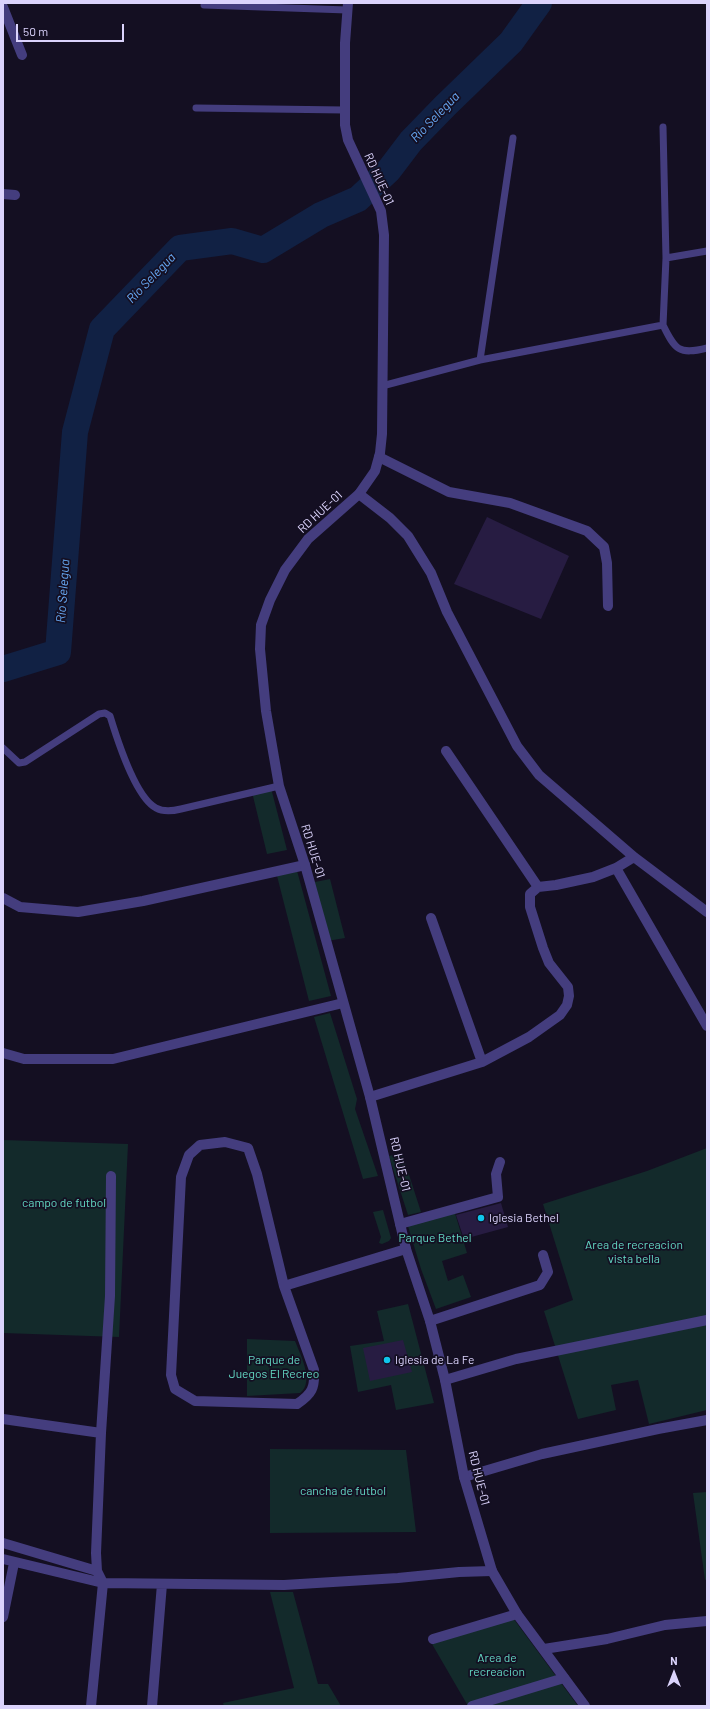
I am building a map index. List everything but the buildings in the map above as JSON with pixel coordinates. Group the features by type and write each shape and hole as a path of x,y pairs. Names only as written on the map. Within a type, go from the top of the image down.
{"street":[{"name":"RD HUE-01","path":"348,7 345,43 345,125 348,140 381,211 384,235 382,434 379,457 375,471 359,494 308,539 285,570 270,600 261,626 260,649 266,711 279,786 305,865 370,1097 406,1249 430,1322 445,1380 464,1477 492,1571 517,1614 585,1706"},
{"path":"3,8 22,55"},
{"path":"3,194 15,195"},
{"path":"379,457 449,492 510,503 588,531 604,547 607,563 608,606"},
{"path":"359,494 390,518 408,536 430,573 448,612 517,746 539,775 634,857 707,912"},
{"path":"446,751 538,887"},
{"path":"370,1097 482,1062 529,1037 560,1015 567,1005 569,996 568,987 549,963 530,907 530,894 538,887 556,886 593,877 616,868 634,857"},
{"path":"3,898 20,907 78,912 143,900 305,865"},
{"path":"616,868 707,1026"},
{"path":"431,918 482,1062"},
{"path":"3,1053 24,1059 112,1059 344,1003"},
{"path":"225,1142 248,1148 257,1174 284,1286 314,1370 315,1382 309,1396 297,1404 195,1401 175,1389 171,1375 181,1177 189,1155 200,1145 225,1142"},
{"path":"400,1224 498,1197 496,1174 500,1162"},
{"path":"91,1706 103,1583 97,1571 96,1553 101,1433 110,1296 111,1176"},
{"path":"284,1286 406,1249"},
{"path":"430,1322 540,1285 548,1272 543,1255"},
{"path":"445,1380 516,1359 707,1320"},
{"path":"3,1419 101,1433"},
{"path":"464,1477 542,1454 707,1420"},
{"path":"3,1543 97,1571"},
{"path":"3,1559 14,1563 103,1583 284,1585 398,1578 459,1572 492,1571"},
{"path":"3,1617 14,1563"},
{"path":"152,1706 162,1584"},
{"path":"433,1639 517,1614"},
{"path":"544,1649 607,1639 665,1626 707,1621"},
{"path":"472,1706 564,1678"}],"lane":[{"path":"204,5 348,7"},
{"path":"196,108 344,110"},
{"path":"663,127 666,258 663,325 671,342 677,348 686,352 707,348"},
{"path":"480,360 513,138"},
{"path":"666,258 707,251"},
{"path":"382,386 480,360 663,325"},
{"path":"3,748 18,762 25,762 99,714 105,713 110,716 128,768 148,801 157,809 170,811 279,786"}],"green space":[{"path":"271,788 287,850 267,854 252,792"},
{"path":"296,867 331,996 309,1001 276,872"},
{"path":"330,879 345,938 327,941 310,883"},
{"path":"330,1013 357,1099 355,1109 378,1176 363,1179 314,1017"},
{"name":"campo de futbol","path":"3,1140 128,1144 119,1337 3,1333"},
{"name":"Area de recreacion vista bella","path":"707,1148 707,1410 649,1424 638,1380 611,1385 616,1410 578,1419 544,1311 573,1300 543,1204 647,1171"},
{"path":"402,1153 421,1212 408,1215 389,1156"},
{"path":"383,1210 391,1238 389,1241 382,1244 379,1243 381,1237 373,1212"},
{"name":"Parque Bethel","path":"454,1210 467,1253 442,1261 448,1281 463,1275 471,1297 436,1309 421,1269 407,1223"},
{"path":"408,1304 434,1403 396,1410 391,1385 358,1392 350,1346 384,1341 377,1311"},
{"name":"Parque de Juegos El Recreo","path":"247,1339 295,1341 303,1360 306,1375 304,1388 300,1393 247,1396"},
{"name":"cancha de futbol","path":"270,1449 406,1450 416,1532 270,1533"},
{"path":"707,1492 707,1579 705,1580 693,1493"},
{"path":"270,1592 293,1592 318,1684 328,1684 341,1706 224,1706 223,1703 294,1688"},
{"name":"Area de recreacion","path":"513,1618 578,1706 468,1706 432,1644"}],"waterway":[{"name":"Río Selegua","path":"3,669 58,652 75,432 102,329 180,248 232,241 263,250 321,215 358,199 389,170 411,141 445,106 511,42 539,3"}],"place":[{"name":"Iglesia Bethel","path":"481,1218"},
{"name":"Iglesia de La Fe","path":"387,1360"}]}
